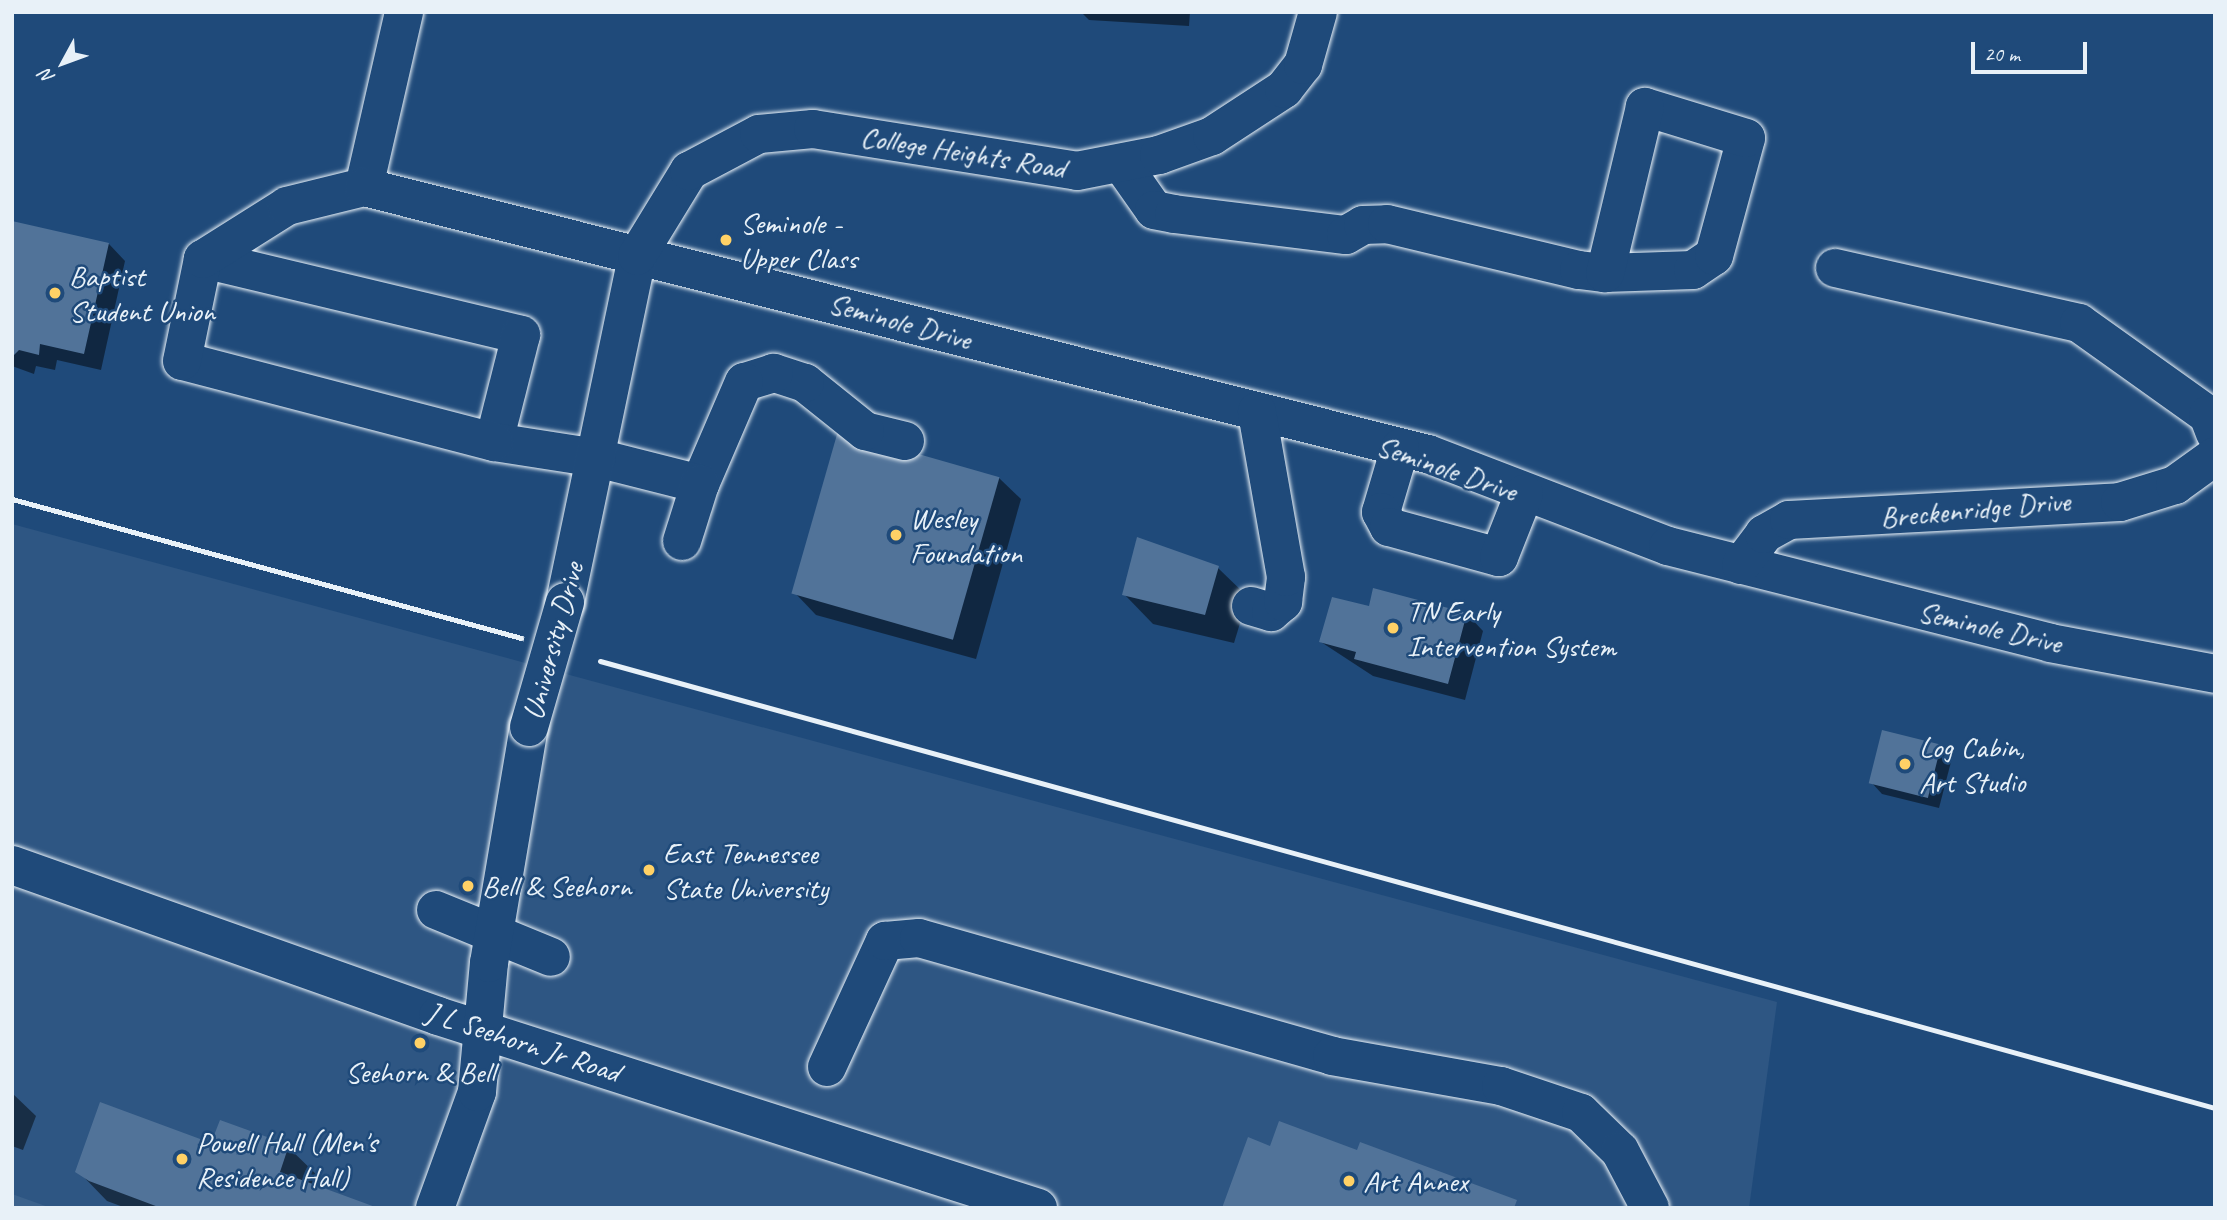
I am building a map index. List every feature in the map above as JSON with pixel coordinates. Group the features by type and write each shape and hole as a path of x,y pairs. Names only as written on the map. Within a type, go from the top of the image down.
{"street":[{"path":"404,12 364,187 287,206 203,259 182,361 494,442 597,458 700,484"},
{"name":"College Heights Road","path":"637,256 689,170 758,134 813,130 1077,171 1121,163 1212,136 1253,113 1303,65 1318,12"},
{"path":"1121,163 1154,210 1346,235 1363,225 1387,224 1605,273 1693,270 1714,256 1746,138 1645,107 1605,273"},
{"name":"Seminole Drive","path":"364,187 1400,448 1524,494 1741,565 2050,643 2215,674"},
{"name":"University Drive","path":"435,1208 477,1092 497,934 529,727 565,602 637,256"},
{"path":"203,259 521,335 494,442"},
{"path":"1835,268 2079,323 2208,415 2215,433"},
{"path":"682,541 700,484 744,382 774,373 805,383 865,431 905,441"},
{"path":"1251,606 1271,612 1283,602 1286,577 1257,412"},
{"path":"1400,448 1381,512 1388,527 1499,557 1524,494"},
{"name":"Breckenridge Drive","path":"1741,565 1764,534 1788,520 2120,502 2175,485 2215,456"},
{"name":"J L Seehorn Jr Road","path":"12,865 487,1029 1038,1208"},
{"path":"436,910 551,957"},
{"path":"827,1067 885,941 919,938 1332,1056 1501,1086 1581,1113 1620,1152 1650,1208"}],"shaded area":[{"name":"East Tennessee State University","path":"12,524 1777,1002 1749,1208 12,1208"},
{"path":"12,1194 51,1208 12,1208"}],"building":[{"name":"Baptist Student Union","path":"12,221 109,243 84,354 40,344 39,355 19,350 12,357"},
{"name":"Wesley Foundation","path":"838,431 999,477 953,640 791,593"},
{"path":"1137,537 1219,566 1205,615 1122,595"},
{"name":"TN Early Intervention System","path":"1373,588 1467,613 1448,684 1354,659 1356,652 1319,642 1332,597 1369,606"},
{"name":"Log Cabin, Art Studio","path":"1882,730 1941,745 1928,798 1869,783"},
{"name":"Powell Hall (Men's Residence Hall)","path":"100,1102 211,1143 220,1120 289,1145 280,1172 378,1208 161,1208 89,1181 75,1172"},
{"name":"Art Annex","path":"1279,1121 1357,1150 1360,1142 1517,1200 1514,1208 1222,1208 1248,1137 1270,1146"}],"railway":[{"path":"12,499 521,638"},
{"path":"600,661 2215,1108"}],"place":[{"name":"Seminole - Upper Class","path":"726,240"},
{"name":"Baptist Student Union","path":"55,293"},
{"name":"Wesley Foundation","path":"896,535"},
{"name":"TN Early Intervention System","path":"1393,628"},
{"name":"Log Cabin, Art Studio","path":"1905,764"},
{"name":"East Tennessee State University","path":"649,870"},
{"name":"Bell & Seehorn","path":"468,886"},
{"name":"Seehorn & Bell","path":"420,1043"},
{"name":"Powell Hall (Men's Residence Hall)","path":"182,1159"},
{"name":"Art Annex","path":"1349,1181"}]}
